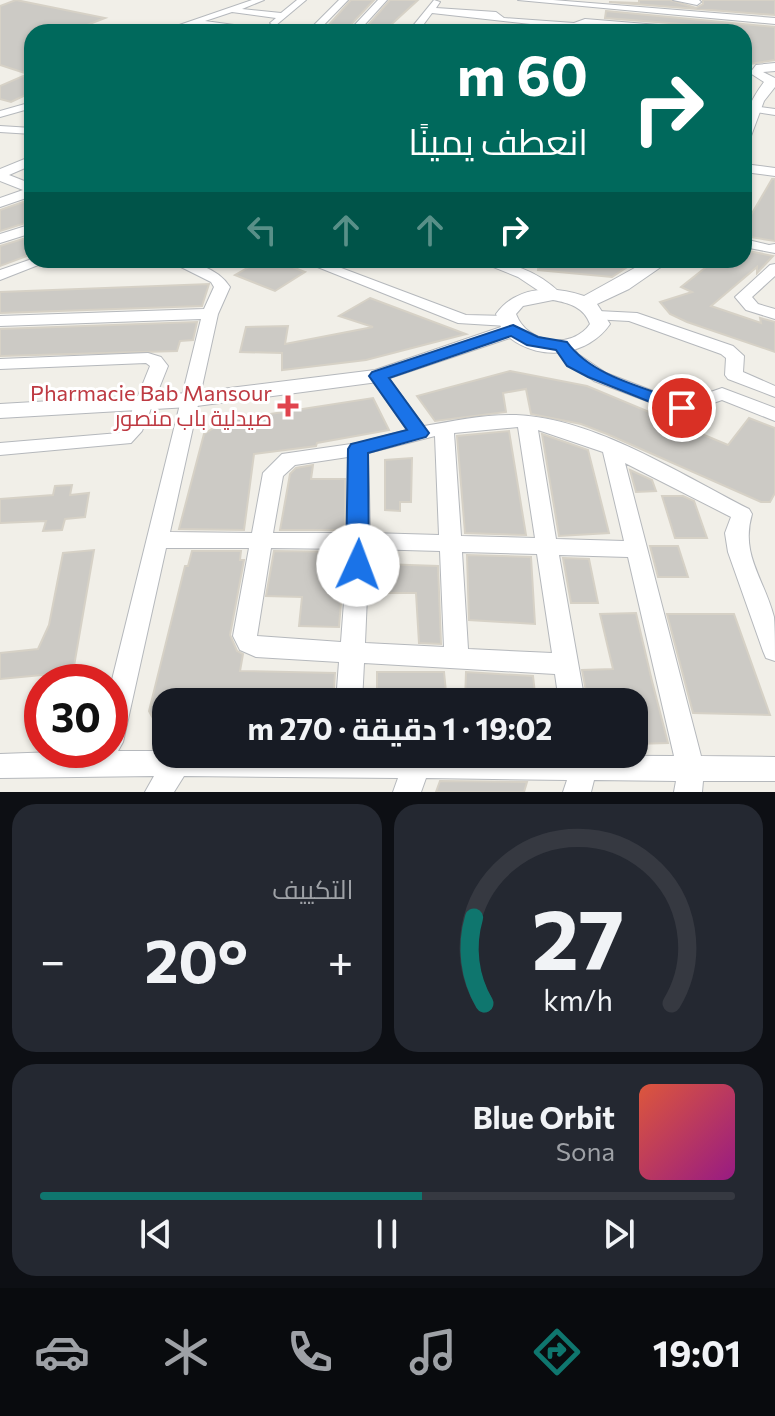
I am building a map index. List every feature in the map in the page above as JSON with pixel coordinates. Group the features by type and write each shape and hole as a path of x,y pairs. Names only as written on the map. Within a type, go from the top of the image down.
{"street":[{"path":"320,24 344,0"},
{"path":"360,24 383,0"},
{"path":"419,24 437,0"},
{"path":"522,0 775,21"},
{"path":"677,0 698,1 695,24"},
{"path":"193,24 225,10 263,1"},
{"path":"534,24 543,1"},
{"path":"225,10 248,12 292,8"},
{"path":"269,24 292,8"},
{"path":"430,10 496,15 521,24"},
{"path":"232,24 248,12"},
{"path":"317,13 331,14"},
{"path":"197,23 205,24"},
{"path":"582,24 608,24"},
{"path":"752,72 775,67"},
{"path":"752,74 773,82 752,112"},
{"path":"0,114 24,107"},
{"path":"753,109 775,112"},
{"path":"0,129 24,132"},
{"path":"0,175 24,164"},
{"path":"752,169 775,172"},
{"path":"0,175 24,186"},
{"path":"0,203 24,193"},
{"path":"0,239 24,231"},
{"path":"752,245 773,250"},
{"path":"0,275 24,267"},
{"path":"128,665 210,314 222,283 191,268"},
{"path":"328,268 464,320 510,326 533,342 561,345 588,339 600,324 591,309"},
{"path":"506,268 523,274 553,294 591,309 631,316 727,350 735,356 734,375 775,392"},
{"path":"591,309 649,268"},
{"path":"775,268 743,297 752,307 775,314"},
{"path":"510,326 506,314 517,301 553,294"},
{"path":"0,321 210,314"},
{"path":"0,411 189,400 378,376 510,326"},
{"path":"561,345 573,362 594,374 682,408 719,394 775,415"},
{"path":"0,364 151,359 159,366 133,431 115,442 0,449"},
{"path":"378,376 419,433"},
{"path":"527,422 570,688"},
{"path":"566,664 351,654 256,647 248,643 245,636 271,480 280,464 289,459 358,449 444,429 527,422 554,428 613,452 742,514 736,533 739,552 775,651"},
{"path":"444,429 457,660"},
{"path":"350,688 359,541 358,449"},
{"path":"613,452 689,781"},
{"path":"157,540 359,541 636,549"},
{"path":"128,756 152,760"},
{"path":"0,766 24,763"},
{"path":"159,792 174,768"},
{"path":"377,768 412,779 580,772 689,781 775,769"}],"building":[{"path":"16,0 105,18 90,24 24,24 24,73 0,65 0,6"},
{"path":"351,0 374,0 352,24 329,24"},
{"path":"390,0 418,0 392,24 369,24"},
{"path":"639,0 670,0 696,8 703,4 703,0 775,0 775,15 609,2 639,3"},
{"path":"606,11 743,24 682,24 605,18"},
{"path":"752,25 775,27 775,60 752,64"},
{"path":"24,76 24,96 11,102 0,99 0,86"},
{"path":"772,179 775,179 775,241 752,237 752,213"},
{"path":"24,202 24,224 0,231 0,210"},
{"path":"24,238 24,257 0,266 0,246"},
{"path":"752,252 773,256 757,273 757,267 711,306 761,323 760,318 775,322 775,352 670,314 660,302 692,292 681,287 705,268 752,268"},
{"path":"247,268 295,268 305,272 275,291 235,275"},
{"path":"538,268 626,268 612,277"},
{"path":"209,284 202,306 0,313 0,292"},
{"path":"370,298 466,334 366,360 282,370 282,353 240,352 246,327 288,326 285,344 373,327 339,316"},
{"path":"197,322 193,340 180,341 177,351 0,356 0,329"},
{"path":"510,371 587,386 728,445 749,418 775,428 775,493 770,502 761,502 581,424 531,414 526,389 503,393 506,412 435,421 417,396"},
{"path":"373,398 389,430 317,443 316,446 254,454 244,530 179,529 204,434 225,421"},
{"path":"509,431 526,535 465,533 457,436"},
{"path":"542,434 588,450 609,533 559,536"},
{"path":"412,458 411,502 400,502 400,511 385,510 385,460"},
{"path":"313,465 311,479 345,479 345,530 280,530 290,474 296,468"},
{"path":"630,470 652,480 656,491 636,492"},
{"path":"72,485 70,495 89,493 85,517 65,519 62,530 43,531 46,521 0,523 0,499 53,495 55,486"},
{"path":"662,496 683,496 694,501 707,538 675,538"},
{"path":"650,546 678,546 688,577 658,577"},
{"path":"94,550 74,664 24,664 24,677 0,679 0,653 38,649 49,625 63,553"},
{"path":"192,551 241,551 240,560 244,560 230,635 237,651 243,654 240,671 335,673 334,688 155,688 185,566 188,566"},
{"path":"274,551 345,552 339,627 299,626 302,597 266,596"},
{"path":"467,555 531,557 535,624 469,620"},
{"path":"563,558 589,559 598,603 571,603"},
{"path":"381,564 438,566 441,644 419,643 416,593 381,593"},
{"path":"636,613 668,743 648,744 648,688 585,688 582,670 613,669 600,614"},
{"path":"667,614 734,614 770,715 693,713"},
{"path":"377,672 444,672 446,688 377,688"},
{"path":"466,672 533,676 534,688 465,688"},
{"path":"440,781 527,782 524,792 436,792"}],"place":[{"name":"Pharmacie Bab Mansour صيدلية باب منصور","path":"288,406"}],"route":[{"path":"358,565 358,449 419,433 378,376 513,330 533,342 561,345 573,362 594,374 682,408"}]}
